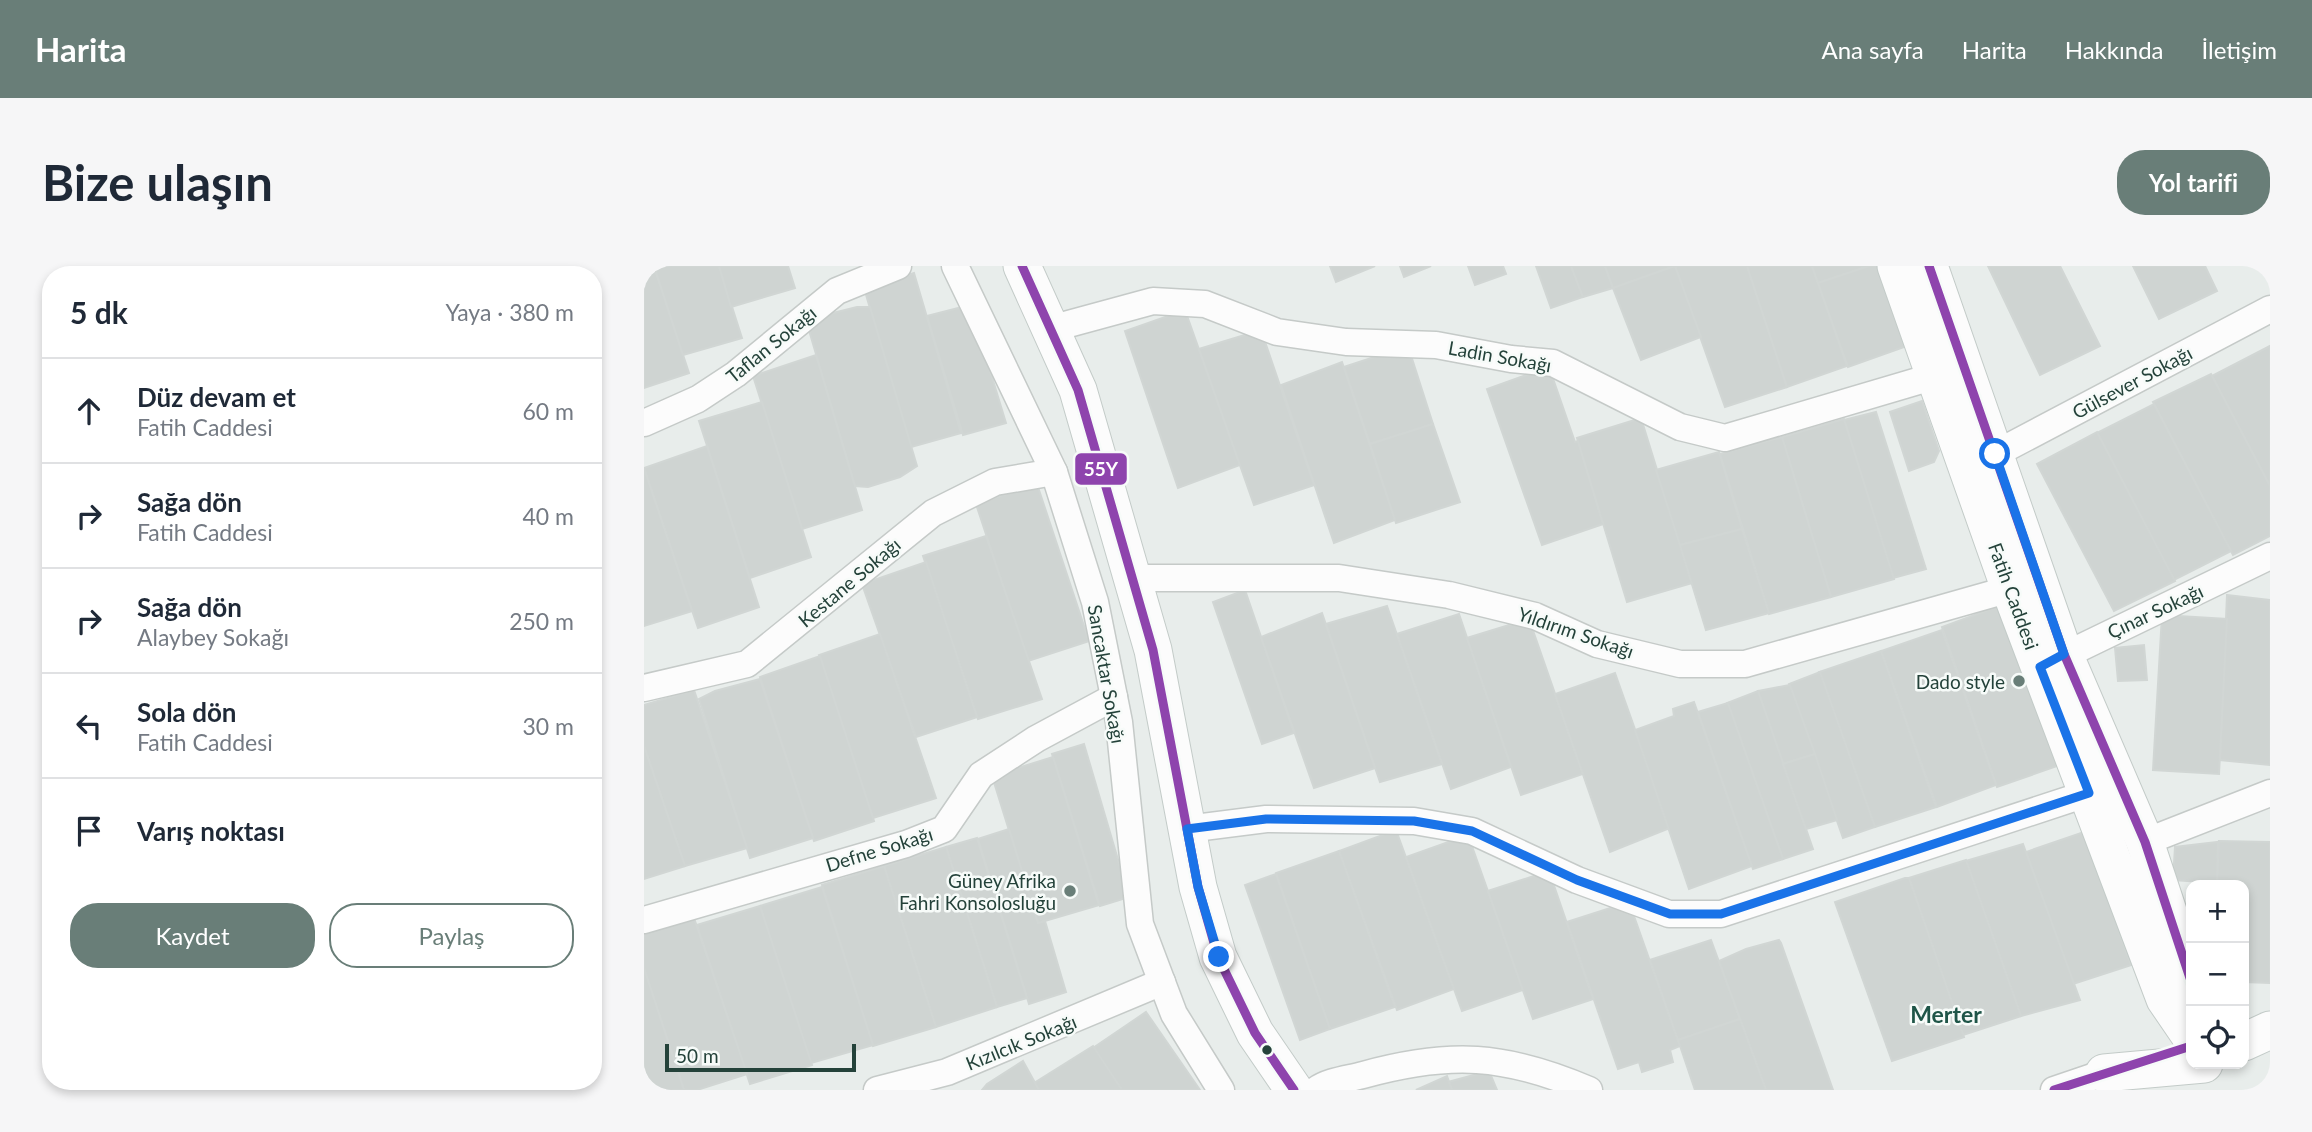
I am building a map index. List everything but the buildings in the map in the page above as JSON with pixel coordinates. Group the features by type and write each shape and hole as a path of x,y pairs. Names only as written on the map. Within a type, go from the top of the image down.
{"main road":[{"path":"1022,266 1078,390 1153,650 1198,887 1219,957 1255,1033 1294,1090"},
{"name":"Fatih Caddesi","path":"1896,266 2010,589 2052,661 2145,842 2186,966"},
{"name":"Fatih Caddesi","path":"1928,266 1995,454 2089,793 2165,999 2186,1030"},
{"path":"2249,1014 2270,1016"},
{"path":"2249,1040 2270,1030"},
{"path":"2104,1073 2186,1048"},
{"path":"2104,1073 2186,1066"},
{"path":"2207,1069 2216,1090"}],"street":[{"name":"Taflan Sokağı","path":"644,423 698,399 736,374 837,290 898,266"},
{"name":"Sancaktar Sokağı","path":"955,266 1054,472 1095,602 1114,697 1140,924 1174,1014 1221,1090"},
{"name":"Ladin Sokağı","path":"1050,329 1153,301 1205,304 1277,332 1346,342 1436,345 1511,359 1553,363 1680,427 1725,438 1935,376"},
{"name":"Gülsever Sokağı","path":"1995,454 2270,309"},
{"name":"Kestane Sokağı","path":"644,688 747,664 933,513 995,482 1054,472"},
{"name":"Çınar Sokağı","path":"2052,661 2270,556"},
{"name":"Yıldırım Sokağı","path":"1132,579 1339,579 1449,595 1535,616 1597,644 1680,664 1745,664 2010,589"},
{"name":"Defne Sokağı","path":"644,920 906,844 944,829 981,775 1036,739 1114,697"},
{"path":"1187,829 1266,819 1414,821 1472,831 1577,880 1670,914 1721,914 2089,793"},
{"path":"2145,842 2270,793"},
{"name":"Kızılcık Sokağı","path":"877,1090 947,1072 1162,982"},
{"path":"1317,1090 1412,1062 1480,1058 1525,1065 1589,1090"},
{"path":"2054,1090 2104,1073"}],"transit line":[{"name":"55Y","path":"1022,266 1078,390 1153,650 1198,887 1218,957 1255,1033 1294,1090"},
{"name":"55Y","path":"1929,266 2064,654 2145,842 2186,966"},
{"name":"55Y","path":"2054,1090 2186,1048"}],"place":[{"name":"Dado style","path":"2019,681"},
{"name":"Güney Afrika Fahri Konsolosluğu","path":"1070,891"}],"district":[{"name":"Merter","path":"1946,1014"}],"route":[{"path":"1219,957 1198,887 1187,829 1266,819 1414,821 1472,831 1577,880 1670,914 1721,914 2089,793 2040,667 2064,654 1995,454"}]}
